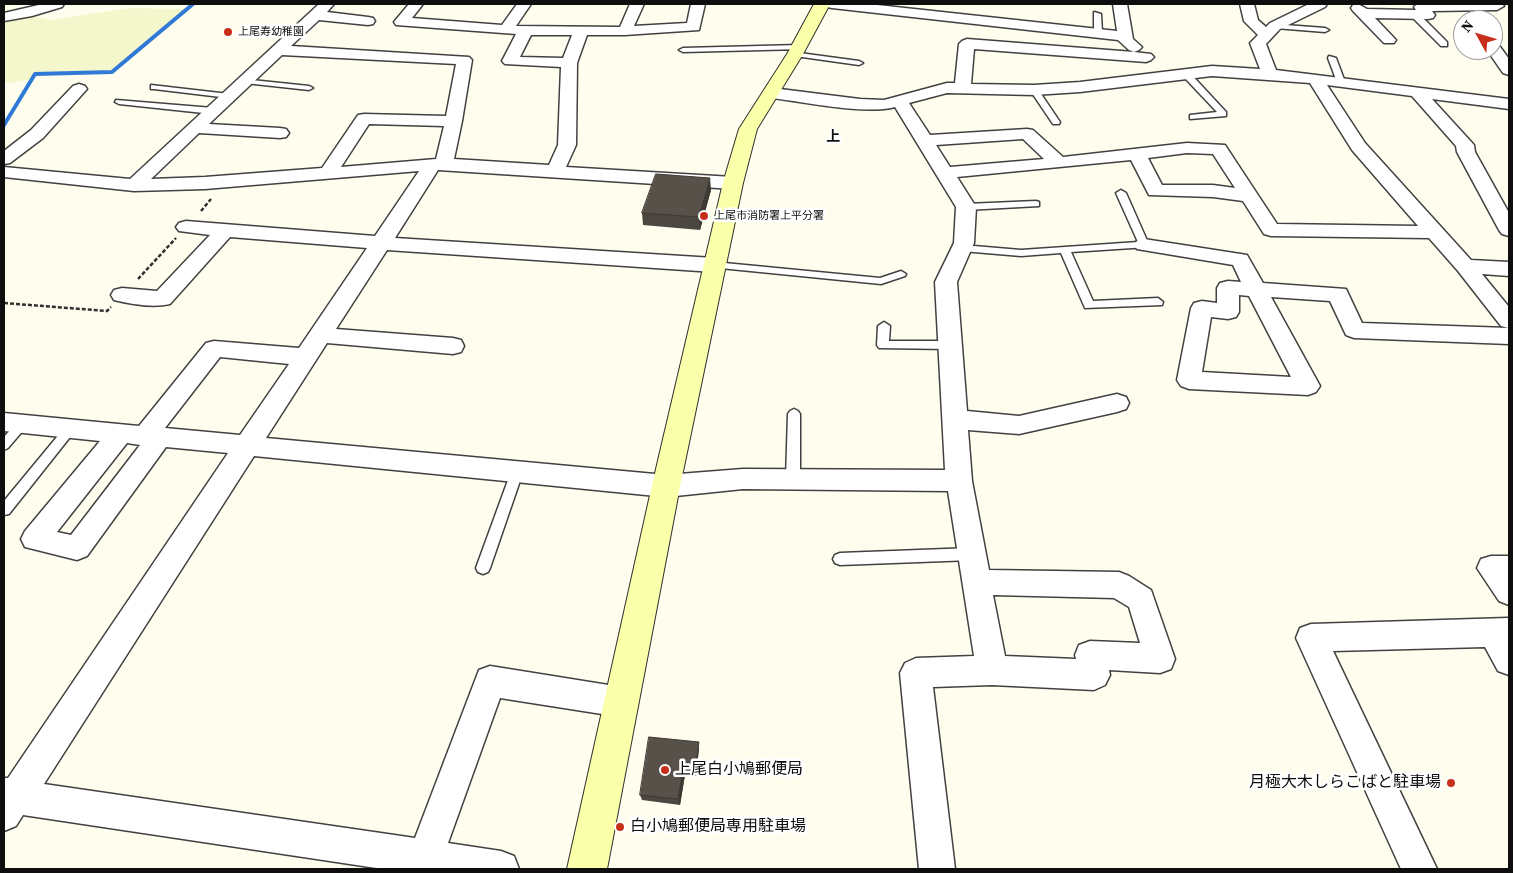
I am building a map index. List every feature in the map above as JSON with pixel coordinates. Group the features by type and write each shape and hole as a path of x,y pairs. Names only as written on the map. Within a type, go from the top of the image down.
{"street":[{"path":"4,16 32,12 57,4"},
{"path":"134,185 327,4"},
{"path":"416,4 402,22 506,30 581,31 625,31 694,27 698,4"},
{"path":"506,30 524,4"},
{"path":"625,31 637,4"},
{"path":"587,869 666,486 733,183 748,129 772,93 822,4 816,4"},
{"path":"832,4 913,8 974,19 1125,36"},
{"path":"974,19 976,4"},
{"path":"1120,4 1126,41 1146,57 1177,74"},
{"path":"1247,4 1251,21 1270,30"},
{"path":"1270,74 1258,43 1270,30 1320,4"},
{"path":"1353,4 1365,13 1389,40"},
{"path":"1365,13 1428,15 1421,7 1495,5 1509,14"},
{"path":"314,15 368,21"},
{"path":"526,30 510,61 569,63"},
{"path":"555,171 567,145 569,63 581,31"},
{"path":"962,88 967,44 1146,57"},
{"path":"278,50 464,60 454,121 438,164 381,243 8,802 501,869"},
{"path":"772,93 860,104 884,105 947,88 1034,90 1080,87 1212,71 1315,78 1504,103 1509,123"},
{"path":"1315,78 1358,146 1465,266 1509,321"},
{"path":"4,159 37,134 79,89"},
{"path":"1417,92 1465,145 1466,152 1509,230"},
{"path":"900,102 966,207 964,243 946,282 959,481 992,670"},
{"path":"328,173 364,119 454,121"},
{"path":"195,128 280,133"},
{"path":"923,141 1027,134 1059,163"},
{"path":"943,173 1059,163 1187,148 1219,149 1271,230 1434,232"},
{"path":"1137,154 1156,191 1213,191 1250,196"},
{"path":"4,172 134,185 227,182 438,164 733,183"},
{"path":"186,227 381,243 714,265"},
{"path":"122,295 162,299 225,230"},
{"path":"1144,246 1240,260 1256,290 1308,386 1189,380 1202,308 1228,312 1228,288 1256,290 1338,294 1354,330 1509,336"},
{"path":"1465,266 1509,269"},
{"path":"320,335 453,346"},
{"path":"142,435 214,349 306,357"},
{"path":"954,419 1019,425 1117,403"},
{"path":"13,423 666,486 743,479 959,481"},
{"path":"937,869 916,673 992,670 1094,676 1090,656 1160,660 1141,599 1119,585 974,568"},
{"path":"1509,568 1491,568 1509,592"},
{"path":"1419,869 1311,638 1501,633 1509,661"},
{"path":"425,858 490,681 621,702"}],"lane":[{"path":"1097,14 1098,33"},
{"path":"1415,15 1444,44"},
{"path":"1270,30 1325,30"},
{"path":"684,50 797,50 859,63"},
{"path":"1332,58 1341,82"},
{"path":"1177,74 1223,114 1193,117"},
{"path":"245,80 309,88"},
{"path":"154,87 229,96"},
{"path":"1034,90 1056,122"},
{"path":"119,102 213,111"},
{"path":"962,248 1021,253 1109,246 1144,246 1122,193"},
{"path":"966,207 1036,204"},
{"path":"1064,250 1090,306 1158,302"},
{"path":"714,265 881,281 901,274"},
{"path":"884,326 883,345 950,345"},
{"path":"793,479 794,414"},
{"path":"4,444 13,423"},
{"path":"4,510 70,429"},
{"path":"483,568 517,472"},
{"path":"840,559 974,568"}],"path":[{"path":"4,303 107,312 227,182"}],"green space":[{"path":"130,8 187,9 112,72 38,72 32,79 8,83 4,81 4,22 35,16 50,20"}],"building":[{"path":"656,174 710,178 699,217 642,213"},
{"path":"649,737 699,742 695,770 683,769 678,799 640,795"}],"waterway":[{"path":"4,125 35,74 112,72 193,4"}],"place":[{"name":"上尾寿幼稚園","path":"228,32"},
{"name":"上尾市消防署上平分署","path":"704,216"},
{"name":"上尾白小鳩郵便局","path":"665,770"},
{"name":"月極大木しらこばと駐車場","path":"1451,783"},
{"name":"白小鳩郵便局専用駐車場","path":"620,827"}],"district":[{"name":"上","path":"833,137"}]}
